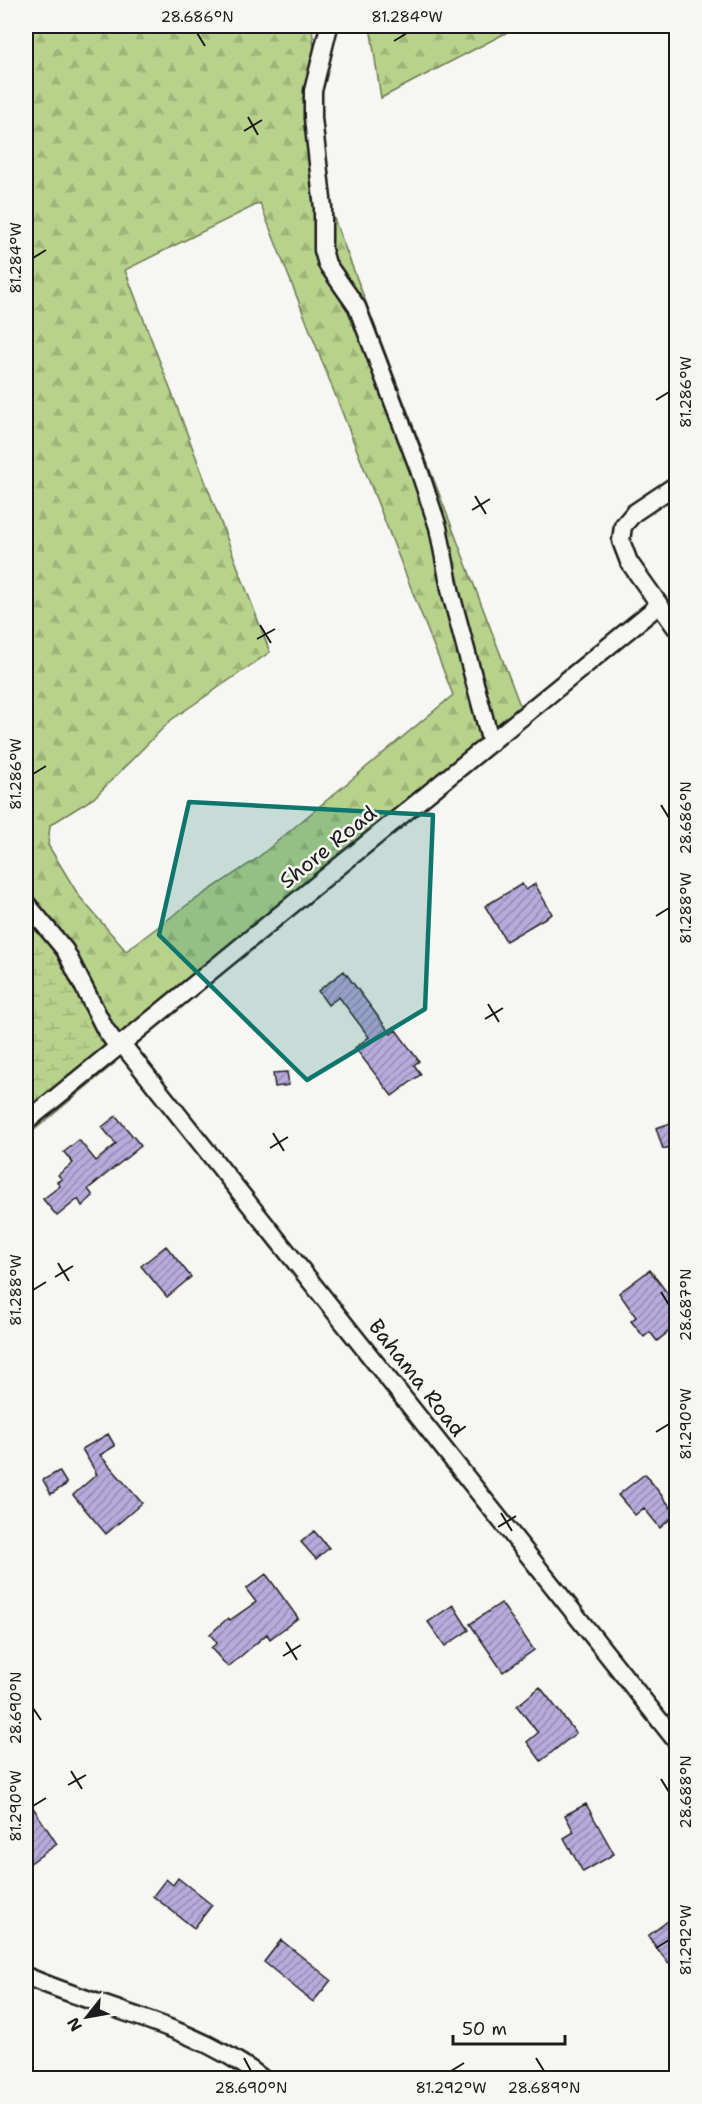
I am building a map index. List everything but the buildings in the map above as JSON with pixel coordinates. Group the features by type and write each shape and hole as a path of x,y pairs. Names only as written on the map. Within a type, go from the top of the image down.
{"street":[{"path":"329,26 313,91 313,118 323,208 323,250 327,264 357,307 418,467 438,527 451,594 491,742"},
{"path":"676,485 634,513 623,526 621,541 629,562 676,628"},
{"name":"Shore Road","path":"26,1122 659,605"},
{"name":"Bahama Road","path":"26,903 65,950 105,1029 676,1741"},
{"path":"26,1976 61,1992 152,2022 208,2044 250,2069 262,2079"}],"highlighted area":[{"path":"189,802 433,815 425,1009 307,1080 159,935"}],"green space":[{"path":"26,26 312,26 328,203 521,708 108,1045 100,1023 26,908","holes":["260,203 453,695 255,860 187,905 126,951 79,896 48,845 50,825 94,798 171,720 270,652 125,270"]},
{"path":"370,26 519,26 381,98"},
{"path":"26,908 100,1023 108,1045 26,1112"},
{"path":"114,1061 115,1063 26,1137 26,1132"}]}
